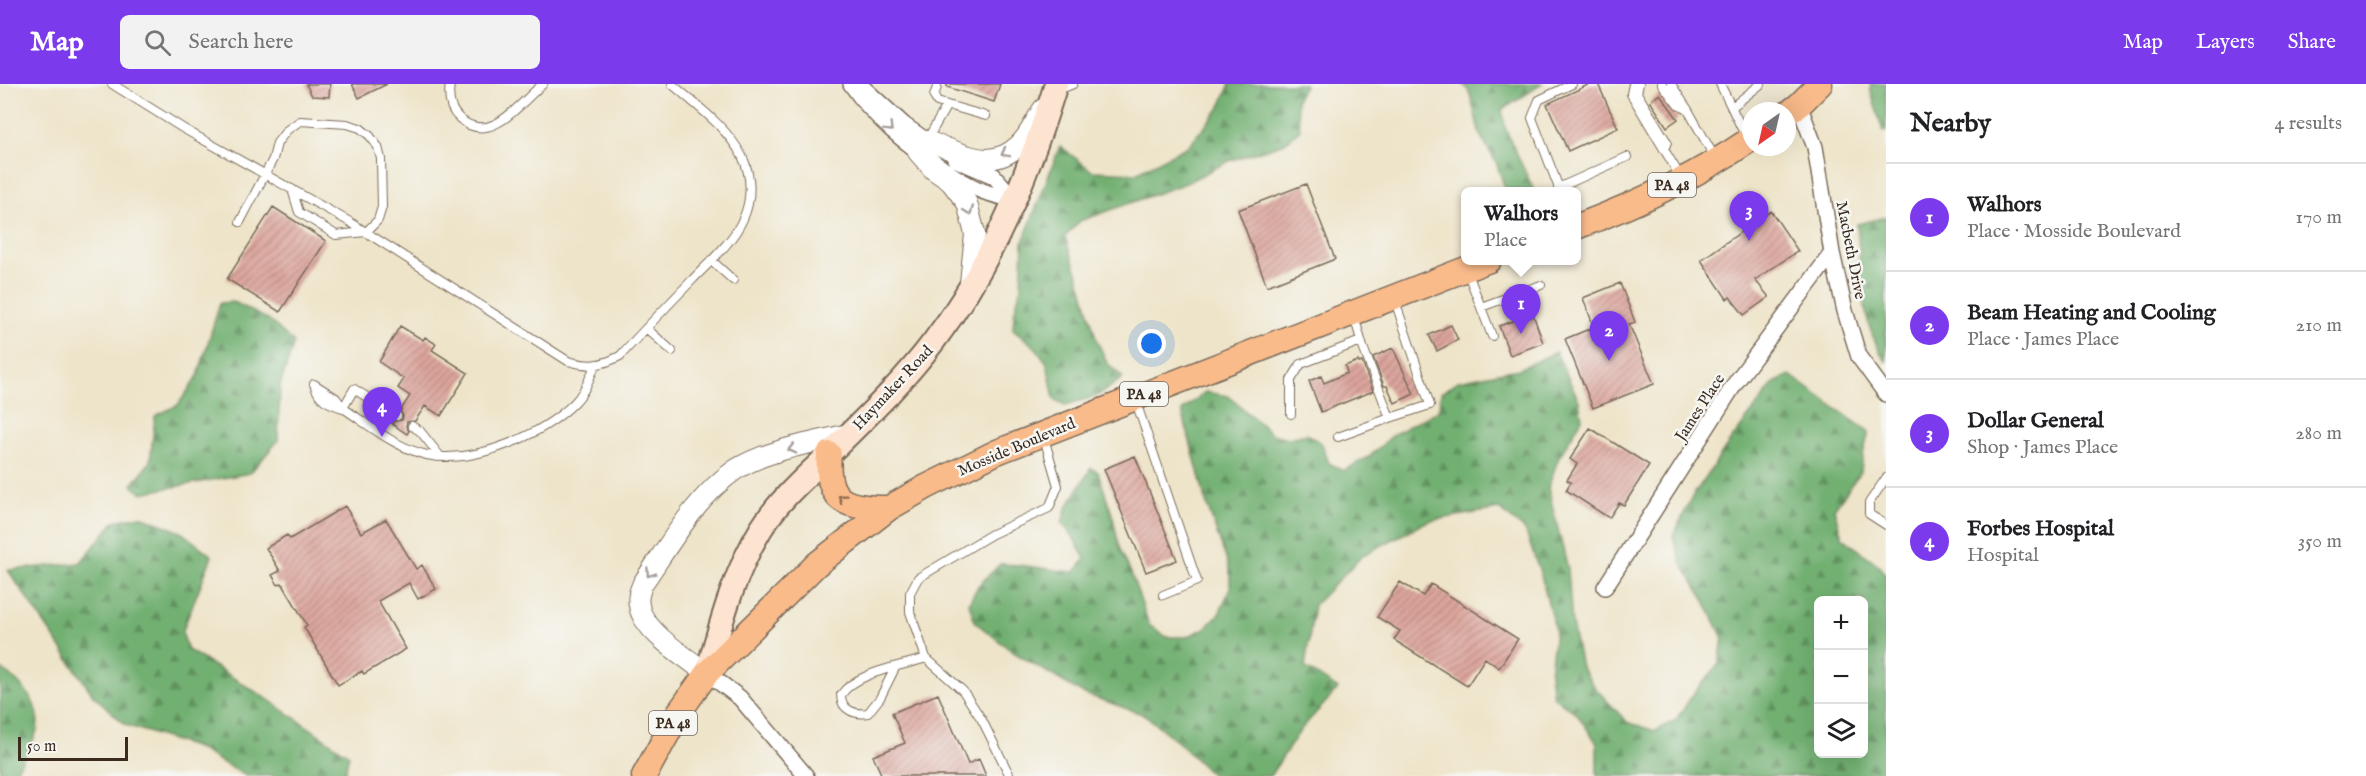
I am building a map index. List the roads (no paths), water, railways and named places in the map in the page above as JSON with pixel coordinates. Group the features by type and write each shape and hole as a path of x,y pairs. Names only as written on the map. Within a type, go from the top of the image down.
{"main road":[{"path":"1796,107 1820,84"},
{"name":"Haymaker Road","path":"707,673 737,576 762,528 791,491 918,361 970,289 1015,200 1061,87"},
{"name":"PA 48","path":"1581,225 1683,180 1742,145"},
{"name":"Mosside Boulevard","path":"644,776 680,711 707,673 817,564 889,508 997,452 1478,265"},
{"path":"829,454 828,478 838,497 848,504 862,508 889,508"}],"street":[{"path":"851,84 873,113 896,135 994,176 1015,200"},
{"path":"859,84 904,124 922,146 934,170 950,181 967,203 975,234 970,289"},
{"path":"922,146 984,160 997,158 1020,144 1061,87"},
{"name":"Macbeth Drive","path":"1796,115 1815,147 1832,253 1845,311 1859,357 1886,394"},
{"name":"James Place","path":"1605,587 1736,382 1832,253"},
{"path":"806,776 740,698 651,629 639,608 638,595 643,583 696,507 716,485 737,469 769,454 849,434"}],"lane":[{"path":"112,84 184,129 266,173 366,232 568,361 595,366 620,356 711,260 735,232 742,220 749,195 747,171 730,138 716,122 672,84"},
{"path":"450,84 448,95 450,106 466,124 477,127 498,124 543,84"},
{"path":"1558,187 1532,118 1539,100 1572,84"},
{"path":"1633,84 1631,94 1683,180"},
{"path":"1640,84 1637,93 1667,142 1664,149"},
{"path":"1662,84 1678,105 1688,110"},
{"path":"1671,84 1717,162"},
{"path":"1720,84 1742,125"},
{"path":"1732,107 1761,84"},
{"path":"937,87 934,100 986,117"},
{"path":"922,146 936,127 946,105"},
{"path":"240,222 266,173 278,143 287,130 300,121 347,124 360,128 374,141 381,159 382,207 378,220 366,232 336,235 299,212 292,189"},
{"path":"1565,187 1627,157"},
{"path":"711,260 734,280"},
{"path":"1466,269 1492,336"},
{"path":"1481,307 1540,285"},
{"path":"1338,438 1430,405 1393,297"},
{"path":"1353,312 1361,341 1390,418"},
{"path":"646,328 672,351"},
{"path":"1291,414 1291,380 1301,364 1361,341"},
{"path":"397,416 354,389 343,408 411,450 440,456 464,456 507,444 557,418 576,401 587,386 595,366"},
{"path":"1135,398 1197,581 1163,595"},
{"path":"412,426 420,431 440,456"},
{"path":"1010,776 982,720 963,691 926,658 910,612 910,593 918,578 992,534 1049,508 1058,486 1043,434"},
{"path":"1886,478 1869,503 1869,514 1886,525"},
{"path":"895,668 880,698 868,713 859,715 848,711 841,702 841,695 851,683 873,673 926,658"}],"place":[{"name":"Dollar General","path":"1749,241"},
{"name":"Walhors","path":"1521,334"},
{"name":"Beam Heating and Cooling","path":"1609,361"},
{"name":"Forbes Hospital","path":"382,437"}]}
